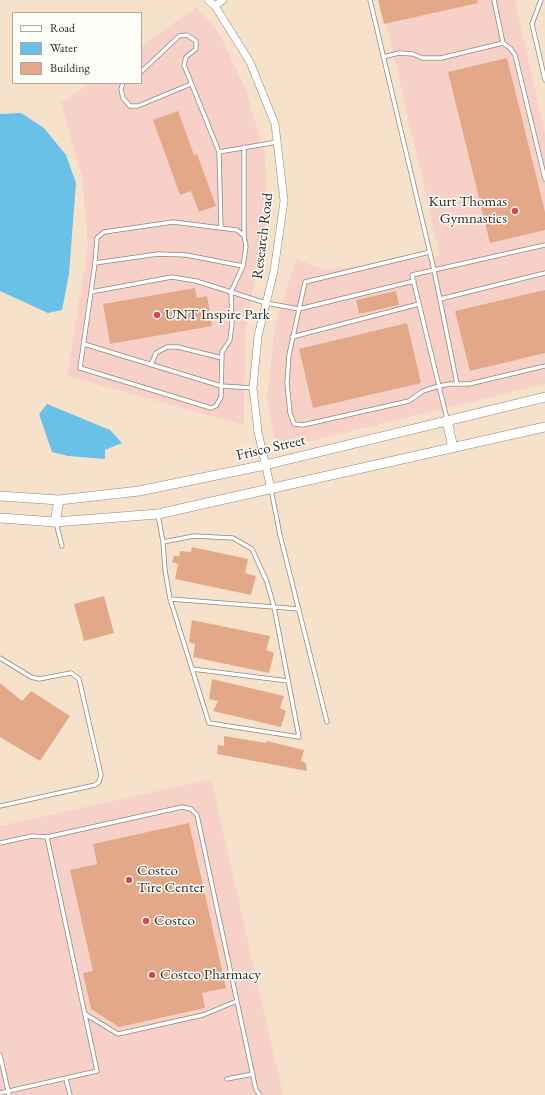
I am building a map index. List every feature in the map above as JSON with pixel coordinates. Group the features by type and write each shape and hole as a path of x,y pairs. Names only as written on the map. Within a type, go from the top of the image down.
{"street":[{"name":"Research Road","path":"208,0 214,6 250,62 275,124 284,201 274,271 258,336 253,388 258,432 264,465 271,489"},
{"path":"214,6 223,0"},
{"name":"Frisco Street","path":"0,496 59,500 139,491 264,465 545,397"},
{"path":"447,420 453,448"},
{"path":"0,518 55,522 158,514 545,427"},
{"path":"55,522 59,500"}],"lane":[{"path":"370,0 430,252 457,384"},
{"path":"494,0 503,43 510,48 515,55 545,179"},
{"path":"541,0 532,24 545,80"},
{"path":"142,71 179,36 187,35 196,41 196,49 186,57 184,65 219,152 221,228"},
{"path":"383,57 399,53 413,54 422,58 441,58 503,43"},
{"path":"123,84 121,89 123,98 130,106 138,106 191,84"},
{"path":"219,152 277,142"},
{"path":"244,147 244,236 246,246 243,266 231,292 231,335 222,352 220,402 216,406 206,407 80,368 97,238 104,232 173,222 237,230 244,236"},
{"path":"447,420 412,275 545,245"},
{"path":"430,252 305,282 288,355 287,383 292,421 298,425 409,401 423,391 439,386 468,384 545,366"},
{"path":"95,262 158,254 186,255 243,266"},
{"path":"440,299 545,273"},
{"path":"91,292 172,277 196,280 266,303 299,309 414,281"},
{"path":"292,337 419,304"},
{"path":"84,344 221,386 253,388"},
{"path":"151,365 156,353 167,347 178,347 222,358"},
{"path":"271,489 298,609 327,722"},
{"path":"158,514 170,599 208,723 299,737 268,582 252,549 233,538 194,536 163,542"},
{"path":"55,522 62,546"},
{"path":"170,599 298,609"},
{"path":"0,658 31,677 39,679 70,673 79,678 101,775 99,782 95,785 0,806"},
{"path":"192,668 288,681"},
{"path":"0,843 32,836 47,837 182,807 191,809 197,816 256,1090 260,1095"},
{"path":"0,1093 8,1093 97,1071 47,837"},
{"path":"85,1014 118,1034 203,1015 237,1001"},
{"path":"0,1055 8,1093"},
{"path":"228,1079 253,1074"},
{"path":"66,1079 70,1095"}],"shaded area":[{"path":"381,0 515,0 545,134 545,384 277,449 267,398 275,326 296,259 326,270 440,256"},
{"path":"197,7 219,33 246,90 265,155 268,208 245,335 244,425 67,376 88,247 82,177 61,103 89,84 142,84 142,45"},
{"path":"211,779 283,1095 0,1095 0,826"}],"water":[{"path":"21,113 44,128 66,155 76,183 69,274 62,310 48,313 0,291 0,114"},
{"path":"47,404 110,430 122,443 105,450 105,459 68,456 52,452 39,414"}],"building":[{"path":"378,0 477,0 478,3 384,24"},
{"path":"507,58 545,212 545,230 490,243 448,72"},
{"path":"178,111 194,155 197,154 216,206 199,212 191,191 180,195 153,120"},
{"name":"UNT Inspire Park","path":"195,288 197,298 207,296 212,326 110,344 103,304"},
{"path":"545,290 545,353 470,371 455,311"},
{"path":"396,291 399,305 359,314 356,300"},
{"path":"407,323 421,383 313,408 299,349"},
{"path":"192,547 248,559 245,573 256,576 251,595 175,579 178,564 172,562 174,556 179,556 180,551 191,552"},
{"path":"104,596 114,633 84,641 74,604"},
{"path":"192,620 270,636 266,650 274,653 269,673 193,657 195,644 189,642"},
{"path":"212,679 284,696 280,708 286,711 281,727 213,711 218,701 209,699"},
{"path":"0,683 22,701 31,691 70,716 40,761 0,737"},
{"path":"224,736 266,743 267,741 304,750 301,761 306,763 307,771 217,754 218,745 224,746"},
{"name":"Costco","path":"189,823 226,988 202,993 205,1008 119,1027 91,1009 83,973 93,971 70,870 97,864 93,844"}],"place":[{"name":"Kurt Thomas Gymnastics","path":"515,211"},
{"name":"UNT Inspire Park","path":"157,315"},
{"name":"Costco Tire Center","path":"129,880"},
{"name":"Costco","path":"146,921"},
{"name":"Costco Pharmacy","path":"152,975"}]}
